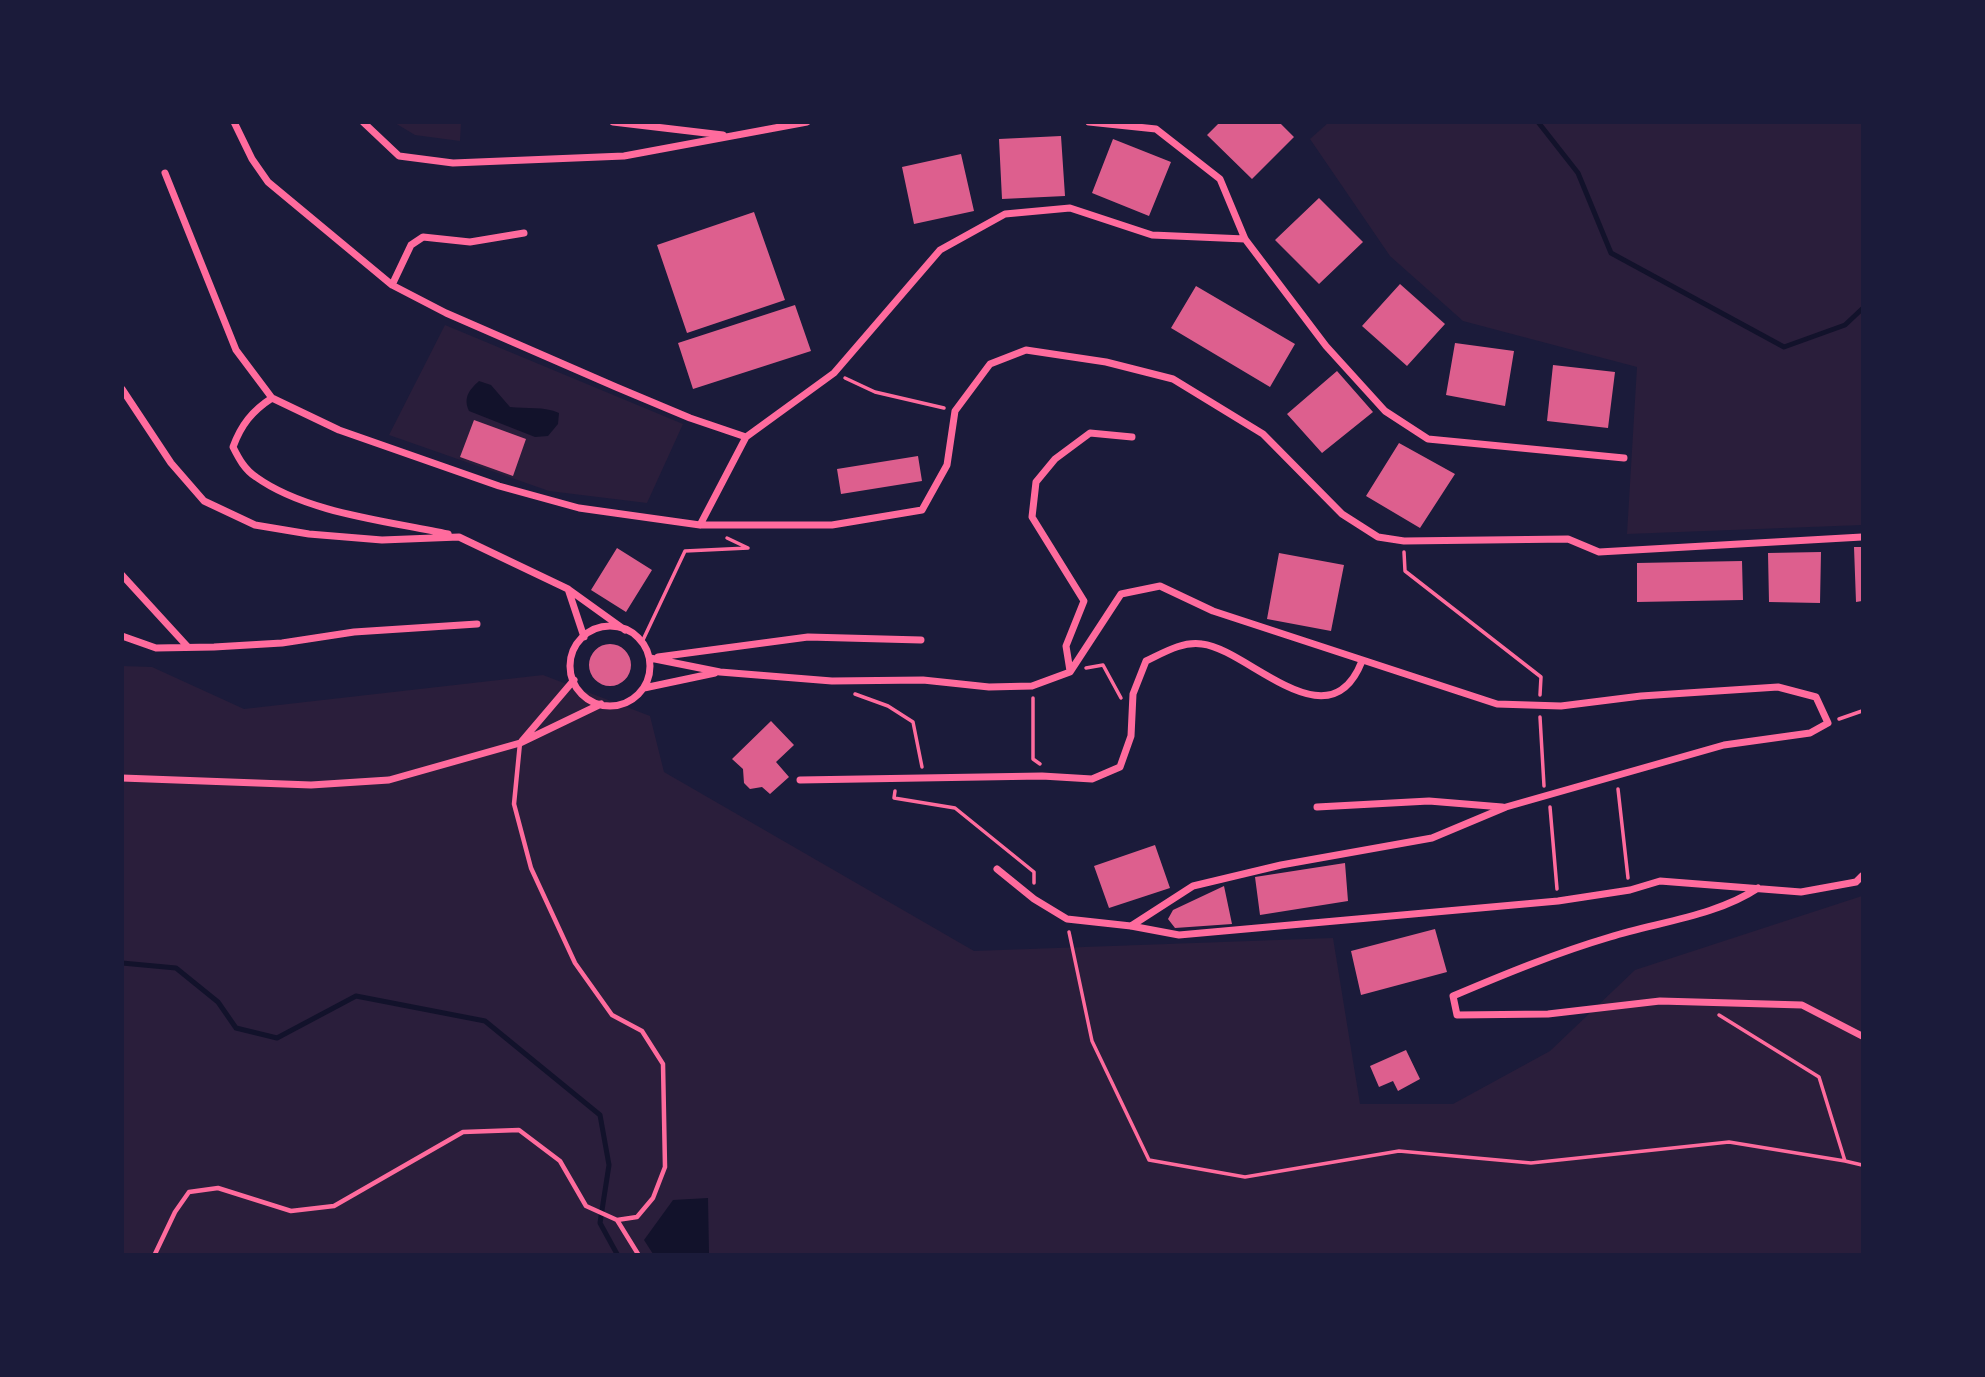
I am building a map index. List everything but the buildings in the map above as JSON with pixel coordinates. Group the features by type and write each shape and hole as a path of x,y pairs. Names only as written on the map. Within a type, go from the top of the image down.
{"street":[{"path":"234,122 252,159 268,182 392,285 446,313 615,387 690,418 746,437"},
{"path":"363,122 399,156 453,163 624,156 807,122"},
{"path":"612,122 731,136"},
{"path":"1089,122 1156,129 1220,179 1245,239 1326,346 1385,411 1428,439 1624,458"},
{"path":"165,173 236,350 272,398 339,430 499,486 579,508 700,526 832,525 922,510 947,464 955,411 989,364 1026,350 1106,362 1173,379 1263,434 1342,514 1378,537 1404,541 1568,539 1598,552 1863,537"},
{"path":"700,526 746,437 834,373 940,250 1005,214 1070,208 1152,235 1245,239"},
{"path":"392,285 411,245 424,237 470,242 524,233"},
{"path":"122,389 171,463 204,501 255,525 309,534 382,540 458,537"},
{"path":"272,398 257,407 246,420 233,447 242,464 256,477 307,503 458,537 568,589 625,630"},
{"path":"1070,672 1066,646 1084,601 1032,517 1036,482 1055,459 1090,433 1132,437"},
{"path":"122,575 187,646"},
{"path":"650,658 720,672 832,681 923,680 999,687 1032,686 1070,672 1121,594 1160,586 1213,611 1497,704 1540,705 1778,687 1816,697 1828,723 1810,733 1724,745 1547,798 1506,807 1432,838 1281,865 1193,886 1131,926"},
{"path":"568,589 584,637"},
{"path":"122,636 156,648 282,643 354,632 477,624"},
{"path":"603,626 635,634 642,642 650,658 649,678 644,688 626,704 614,707 589,701 579,692 569,669 570,657 575,645 584,637 603,626"},
{"path":"650,658 808,637 921,640"},
{"path":"800,780 1061,777 1092,779 1120,767 1131,736 1133,694 1146,661 1176,647 1202,643 1278,683 1310,695 1340,692 1354,679 1362,661"},
{"path":"644,688 720,672"},
{"path":"520,743 574,680"},
{"path":"122,778 311,785 389,780 520,743 601,704"},
{"path":"1317,807 1429,801 1506,807"},
{"path":"997,869 1034,899 1067,919 1131,926 1179,935 1559,901 1630,890 1660,881 1801,892 1856,882 1863,876"},
{"path":"1758,888 1736,903 1608,937 1535,961 1453,996 1457,1015 1548,1014 1660,1001 1802,1005 1863,1036"}],"lane":[{"path":"155,1255 175,1212 189,1192 218,1188 291,1212 334,1206 463,1132 519,1130 560,1161 586,1206 617,1220 637,1217 653,1198 665,1167 663,1064 642,1031 612,1015 575,963 531,869 514,804 520,743"},
{"path":"617,1220 638,1255"}],"path":[{"path":"834,373 875,393 955,411"},
{"path":"642,642 685,551 748,548 724,537"},
{"path":"1404,541 1405,571 1541,677 1540,705 1547,798 1559,901"},
{"path":"1070,672 1103,665 1132,720"},
{"path":"832,681 888,706 913,722 923,779"},
{"path":"999,687 1033,696 1033,759 1061,777"},
{"path":"1828,723 1863,711"},
{"path":"1616,776 1630,890"},
{"path":"895,778 894,798 955,808 1034,872 1034,899"},
{"path":"1067,919 1092,1041 1149,1160 1245,1177 1399,1151 1531,1163 1729,1142 1863,1165"},
{"path":"1700,1003 1819,1077 1845,1161"}],"shaded area":[{"path":"395,123 461,123 460,141 415,135"},
{"path":"1328,123 1862,123 1862,525 1627,534 1637,367 1463,321 1390,256 1310,139"},
{"path":"445,325 683,424 647,503 549,491 389,435"},
{"path":"479,381 491,385 510,407 559,413 558,424 548,436 535,437 469,411 468,394"},
{"path":"122,666 152,667 244,709 543,675 650,716 664,772 974,951 1333,938 1360,1104 1453,1104 1550,1051 1635,970 1862,896 1862,1254 123,1254"},
{"path":"708,1198 709,1254 653,1254 644,1240 673,1200"}],"waterway":[{"path":"1538,122 1578,173 1611,253 1784,347 1845,325 1862,309"},
{"path":"122,963 176,968 218,1002 236,1028 277,1038 356,996 485,1021 600,1115 609,1165 600,1223 617,1254"}]}
